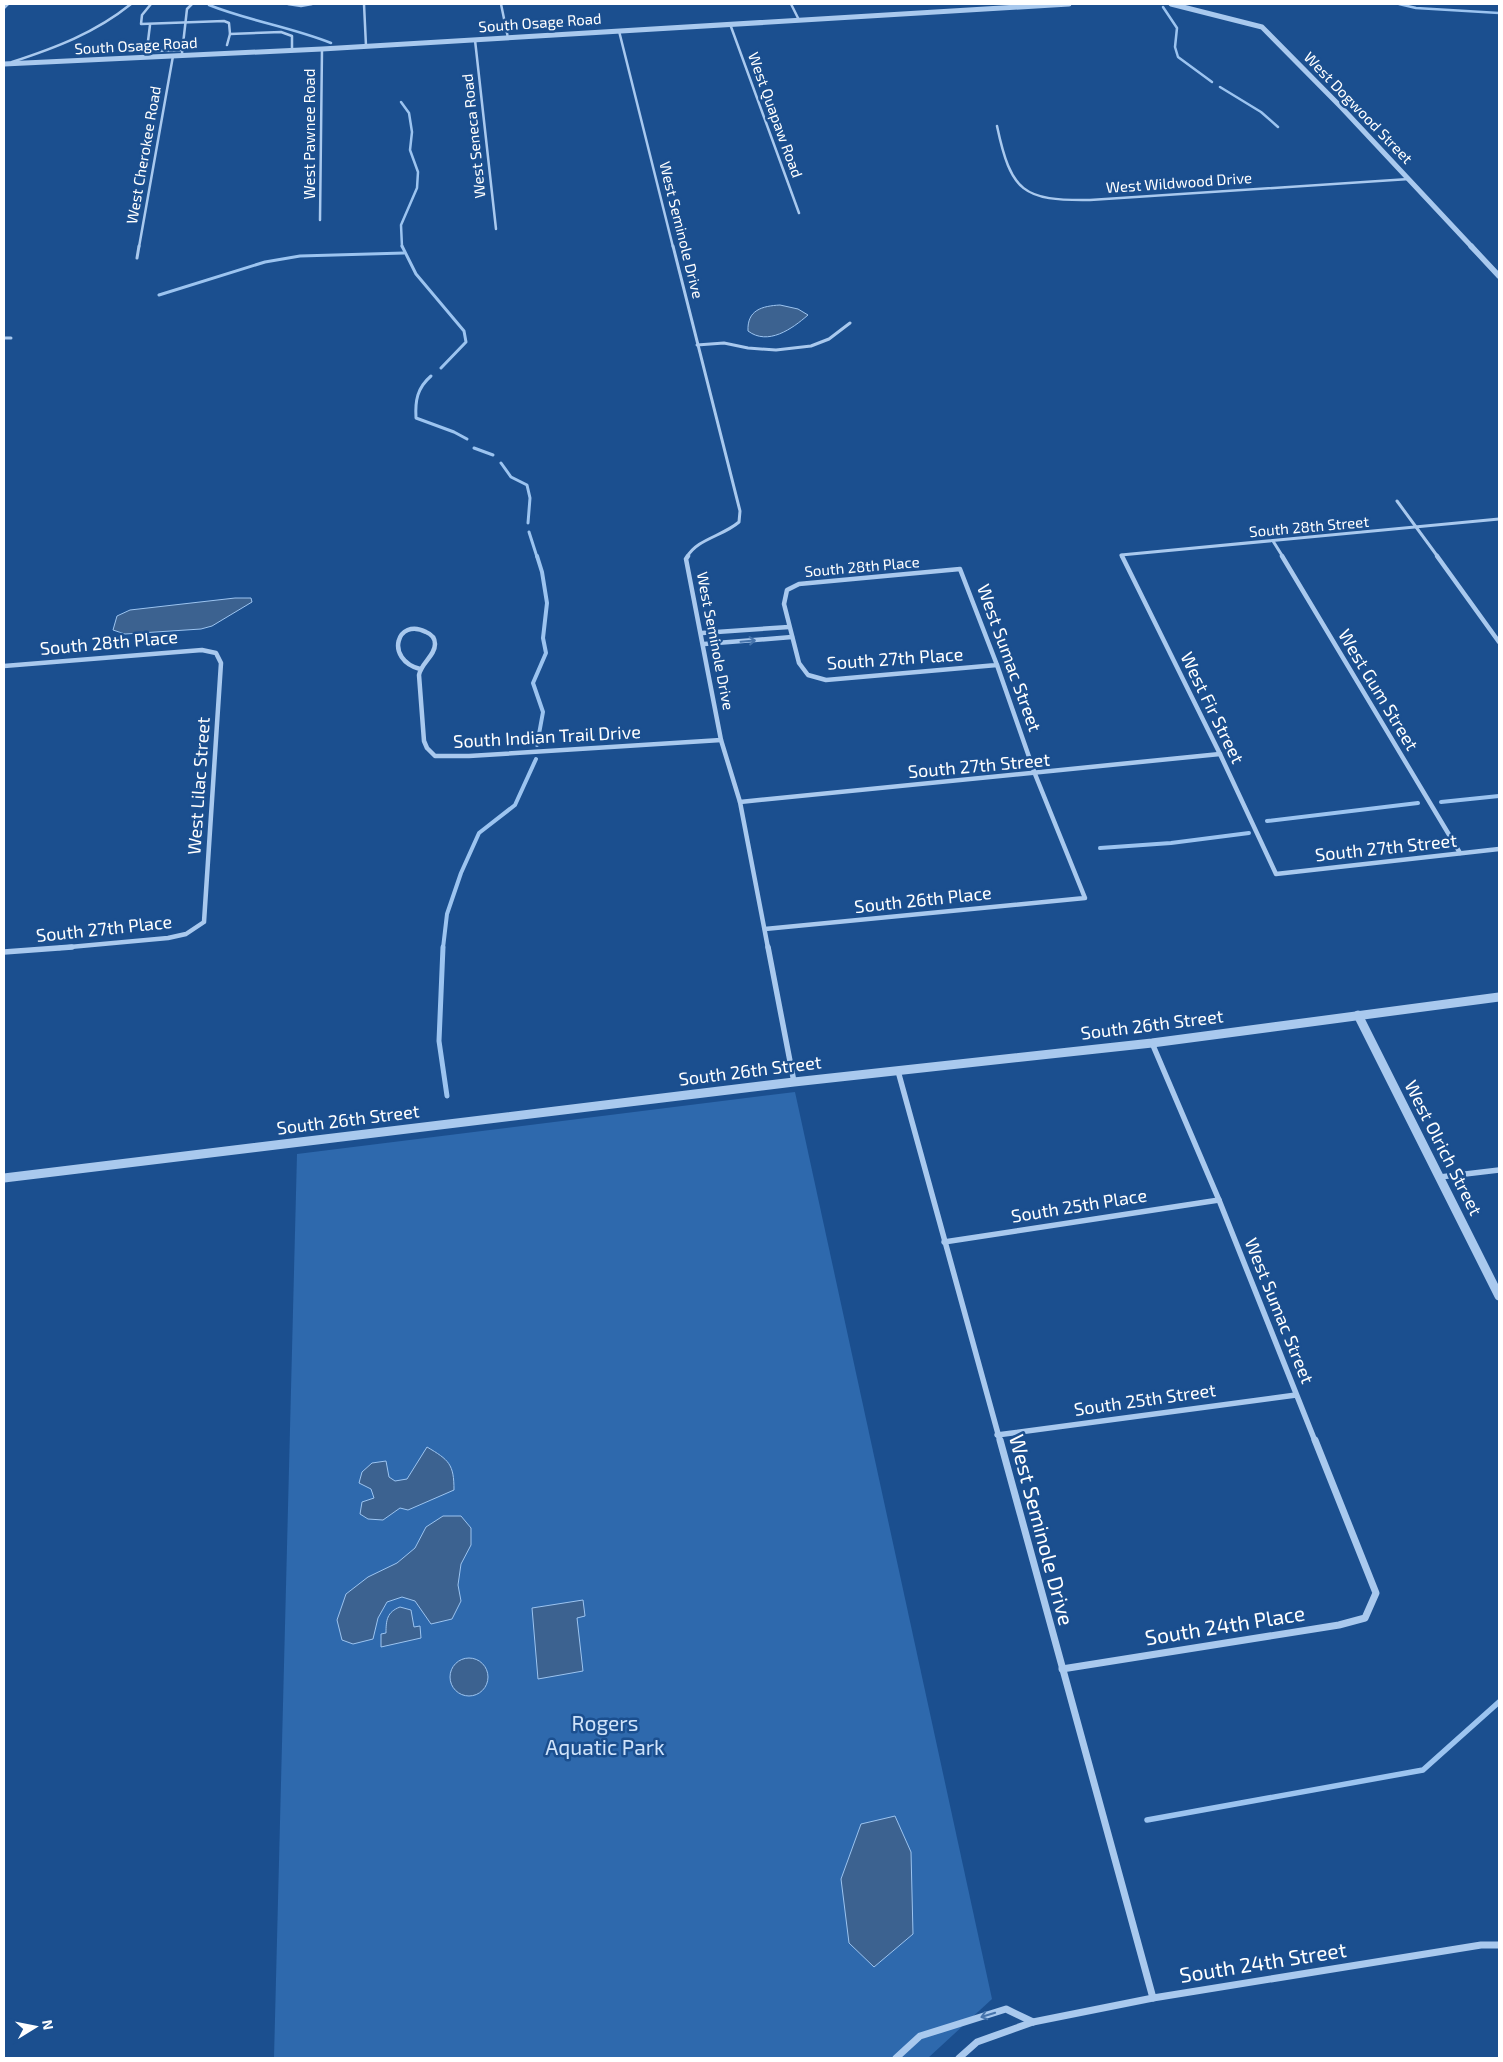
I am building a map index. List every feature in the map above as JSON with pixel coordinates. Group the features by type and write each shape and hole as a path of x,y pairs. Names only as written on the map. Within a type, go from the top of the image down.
{"street":[{"path":"4,8 8,4"},
{"path":"12,62 76,38 112,19 131,4"},
{"path":"152,4 143,12 140,20 141,24 224,21 229,23 230,34 227,45"},
{"path":"182,56 187,9 192,4"},
{"path":"288,4 311,5"},
{"path":"364,4 366,46"},
{"path":"501,4 508,38"},
{"path":"791,4 799,20"},
{"name":"South Osage Road","path":"4,64 12,62 32,63 322,49 1070,4"},
{"name":"West Dogwood Street","path":"1170,4 1262,27 1409,179 1499,276"},
{"name":"West Quapaw Road","path":"730,24 799,213"},
{"path":"150,25 147,49 156,51 182,50"},
{"name":"West Seminole Drive","path":"619,31 740,511 739,522 730,530 692,548 686,559 702,633 721,740 740,802 794,1082"},
{"path":"230,34 288,33 292,36 292,50"},
{"name":"West Seneca Road","path":"475,40 496,229"},
{"name":"West Pawnee Road","path":"320,220 322,49"},
{"name":"West Cherokee Road","path":"137,258 173,56"},
{"name":"South Osage Road","path":"4,58 12,62"},
{"name":"West Wildwood Drive","path":"997,126 1002,153 1015,182 1027,194 1051,200 1090,200 1409,179"},
{"path":"697,345 724,343 748,348 776,350 811,346 829,339 850,323"},
{"path":"4,338 11,338"},
{"path":"1397,501 1499,642"},
{"name":"South 28th Street","path":"1121,555 1499,520"},
{"name":"West Gum Street","path":"1273,541 1460,853"},
{"name":"West Fir Street","path":"1121,555 1220,754 1276,874"},
{"name":"South 28th Place","path":"792,637 784,604 786,590 799,584 960,569"},
{"name":"West Sumac Street","path":"960,569 997,665 1035,774 1085,898"},
{"path":"702,633 790,627"},
{"path":"416,629 432,635 434,650 420,669 407,665 400,658 397,641 400,634 416,629"},
{"path":"704,644 792,637"},
{"name":"South 27th Place","path":"792,637 799,663 808,675 826,680 997,665"},
{"name":"South 28th Place","path":"4,666 176,651 202,650 216,652"},
{"name":"West Lilac Street","path":"204,922 221,663 216,652"},
{"name":"South Indian Trail Drive","path":"420,669 424,744 435,756 469,756 721,740"},
{"name":"South 27th Street","path":"740,802 1220,754"},
{"name":"South 27th Street","path":"1276,874 1499,849"},
{"name":"South 26th Place","path":"765,929 1085,898"},
{"name":"South 27th Place","path":"4,952 108,945 168,938 186,934 204,922"},
{"name":"South 26th Street","path":"4,1178 794,1082 1152,1043 1499,997"},
{"name":"West Olrich Street","path":"1358,1015 1499,1296"},
{"name":"West Sumac Street","path":"1152,1043 1219,1200 1376,1593"},
{"name":"West Seminole Drive","path":"897,1070 1153,1998"},
{"path":"1440,1177 1499,1170"},
{"name":"South 25th Place","path":"944,1242 1219,1200"},
{"name":"South 25th Street","path":"998,1434 1296,1395"},
{"name":"South 24th Place","path":"1062,1669 1339,1626 1365,1618 1376,1593"},
{"name":"South 24th Street","path":"959,2058 977,2042 1033,2022 1153,1998 1481,1944 1499,1945"},
{"path":"896,2058 920,2036 1006,2009 1033,2022"}],"green space":[{"name":"Rogers Aquatic Park","path":"795,1092 992,1999 928,2058 274,2058 297,1154"}],"shaded area":[{"path":"780,305 798,309 808,315 795,326 772,336 764,337 748,331 750,318 757,310"},
{"path":"235,598 251,598 252,602 212,626 201,629 125,634 113,630 117,616 130,610"},
{"path":"427,1447 445,1459 449,1464 453,1474 454,1490 408,1510 400,1508 383,1520 368,1519 360,1514 362,1502 374,1498 371,1489 359,1483 362,1472 372,1463 386,1461 389,1477 395,1481 407,1479"},
{"path":"443,1516 461,1516 471,1528 471,1545 461,1564 458,1585 461,1601 452,1619 431,1624 415,1601 402,1597 387,1602 378,1618 373,1639 353,1644 342,1640 337,1620 346,1594 368,1577 397,1563 415,1548 426,1527"},
{"path":"583,1600 585,1616 577,1618 583,1671 538,1679 532,1608"},
{"path":"400,1607 411,1610 414,1627 420,1626 421,1638 381,1647 381,1634 386,1633 388,1617 392,1611"},
{"path":"469,1658 483,1663 488,1677 483,1691 469,1696 455,1691 450,1677 455,1663"},
{"path":"895,1816 911,1852 913,1934 874,1967 849,1943 841,1879 861,1824"}],"waterway":[{"path":"1399,4 1416,8 1499,13"},
{"path":"209,5 331,43"},
{"path":"1163,7 1177,28 1175,47 1178,57 1212,82"},
{"path":"1220,87 1261,112 1278,127"},
{"path":"401,102 409,113 412,132 410,150 418,172 417,188 401,225 402,247"},
{"path":"402,246 416,274 464,331 466,342 441,368"},
{"path":"159,295 265,262 300,256 404,253"},
{"path":"431,376 423,385 418,395 416,418 454,432 467,439"},
{"path":"474,448 493,455"},
{"path":"501,463 511,477 527,485 530,498 528,523"},
{"path":"529,532 537,557"},
{"path":"537,556 542,572 547,603 543,638 546,653 533,683 543,712 537,745"},
{"path":"443,948 447,914 461,873 479,833 515,805 536,759"},
{"path":"1441,802 1499,796"},
{"path":"1267,821 1418,803"},
{"path":"1100,848 1171,843 1249,833"},
{"path":"443,947 439,1041 447,1096"},
{"path":"1147,1820 1423,1770 1499,1702"}]}
